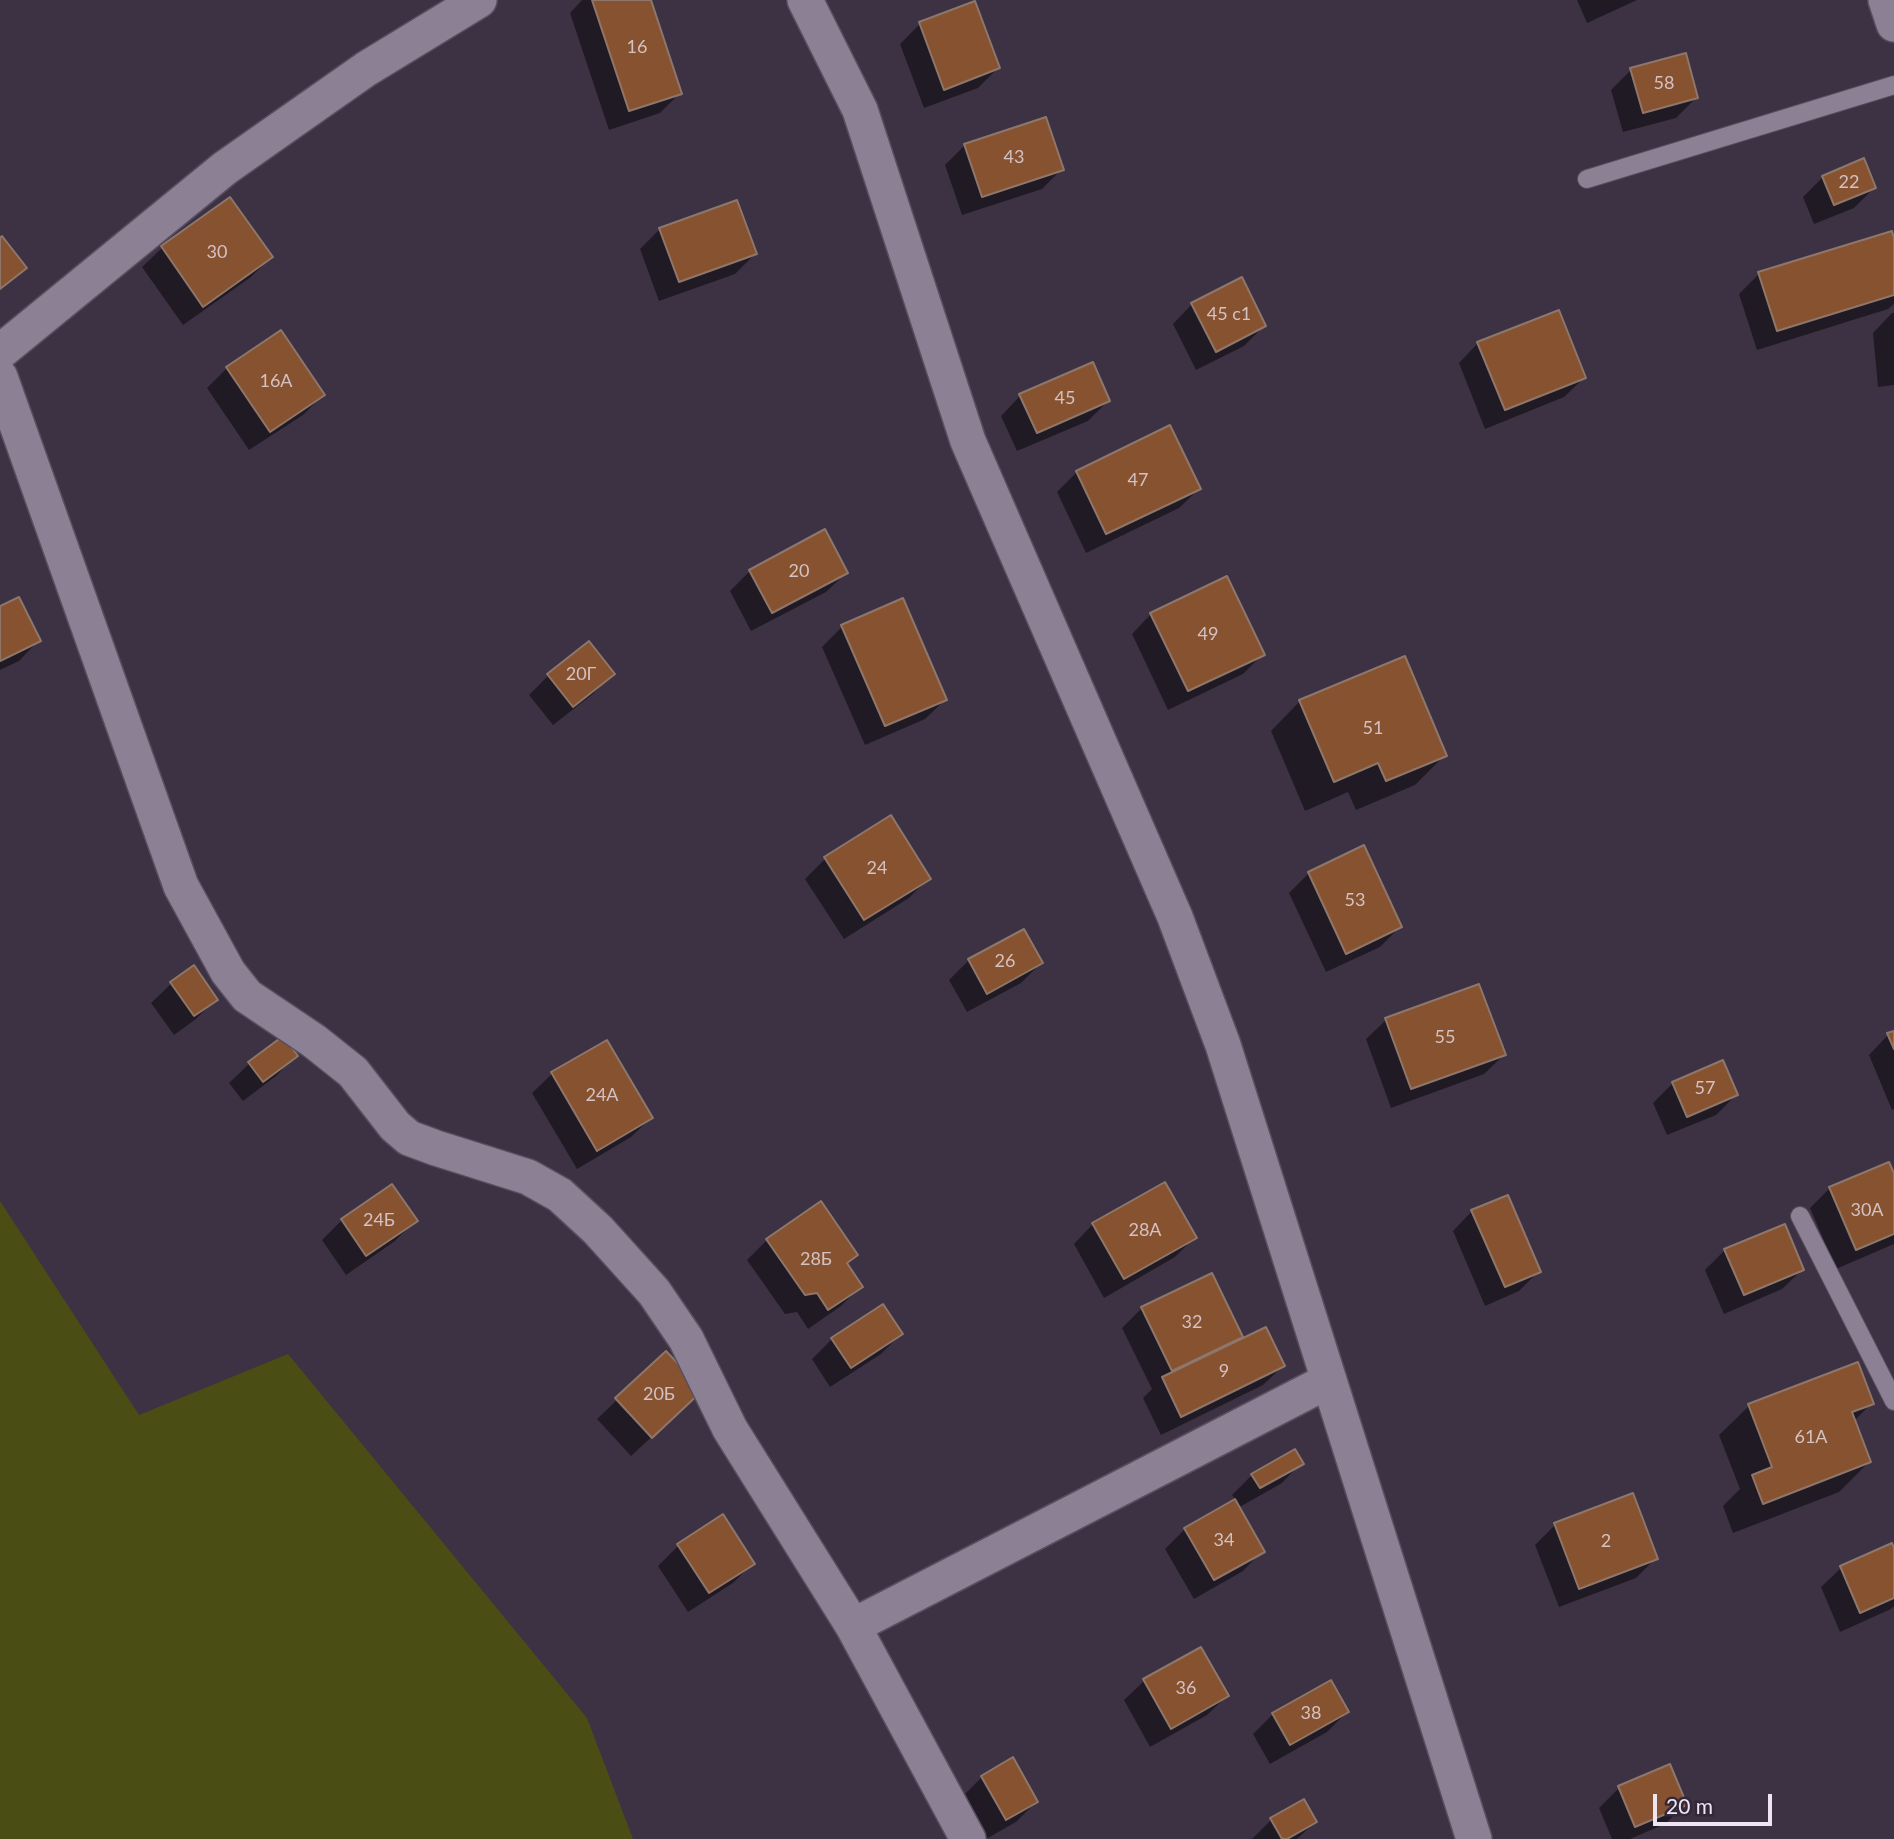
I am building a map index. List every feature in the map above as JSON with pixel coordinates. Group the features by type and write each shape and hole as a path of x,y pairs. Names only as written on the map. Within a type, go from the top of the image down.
{"street":[{"path":"0,352 225,168 366,69 479,0"},
{"path":"804,0 860,110 968,441 1175,917 1223,1045 1474,1839"},
{"path":"1886,0 1894,24"},
{"path":"0,377 181,886 228,972 247,996 353,1072 395,1126 409,1138 528,1177 560,1195 598,1230 654,1292 686,1339 730,1429 853,1626 968,1839"},
{"path":"853,1626 1328,1381"}],"lane":[{"path":"1587,179 1894,85"},
{"path":"1800,1216 1894,1401"}],"shaded area":[{"path":"0,1201 139,1415 288,1354 587,1718 633,1839 0,1839"}],"building":[{"path":"592,0 651,0 682,94 629,111"},
{"path":"975,1 1000,68 944,90 919,22"},
{"path":"1686,53 1698,98 1643,113 1630,68"},
{"path":"1046,117 1064,170 982,197 964,144"},
{"path":"1864,158 1876,188 1834,205 1822,176"},
{"path":"230,197 273,257 203,307 161,246"},
{"path":"737,200 757,254 679,282 659,228"},
{"path":"1892,231 1894,295 1777,331 1758,272"},
{"path":"2,236 27,268 0,289 0,238"},
{"path":"1242,277 1266,326 1216,352 1191,303"},
{"path":"1559,310 1586,378 1505,410 1477,342"},
{"path":"281,330 325,395 270,432 226,367"},
{"path":"1093,362 1110,401 1037,433 1019,394"},
{"path":"1170,425 1201,489 1106,534 1076,471"},
{"path":"825,529 848,573 772,613 749,570"},
{"path":"1227,576 1265,655 1188,691 1150,613"},
{"path":"19,597 41,641 0,661 0,606"},
{"path":"903,598 947,700 885,726 841,625"},
{"path":"589,641 615,674 573,707 547,674"},
{"path":"1405,656 1447,756 1386,781 1378,763 1334,782 1299,700"},
{"path":"891,815 931,879 864,920 824,857"},
{"path":"1364,845 1402,927 1346,954 1308,872"},
{"path":"1024,929 1043,963 987,994 968,959"},
{"path":"194,965 218,1000 194,1016 170,982"},
{"path":"1479,984 1506,1055 1411,1089 1385,1018"},
{"path":"1894,1031 1894,1049 1887,1033"},
{"path":"283,1036 298,1056 263,1082 248,1062"},
{"path":"607,1040 653,1118 597,1151 551,1072"},
{"path":"1723,1060 1738,1095 1687,1117 1672,1082"},
{"path":"1889,1162 1894,1173 1894,1234 1856,1250 1829,1187"},
{"path":"1165,1182 1197,1238 1124,1279 1092,1223"},
{"path":"392,1184 418,1221 366,1256 341,1219"},
{"path":"1508,1195 1541,1272 1505,1287 1471,1210"},
{"path":"821,1201 858,1255 847,1263 863,1287 828,1310 817,1293 805,1295 766,1239"},
{"path":"1785,1224 1804,1270 1744,1295 1724,1249"},
{"path":"1212,1273 1243,1337 1172,1371 1141,1307"},
{"path":"883,1304 903,1334 851,1368 831,1338"},
{"path":"1266,1327 1285,1366 1181,1417 1162,1377"},
{"path":"666,1351 703,1390 652,1438 615,1398"},
{"path":"1858,1362 1874,1404 1852,1412 1871,1462 1763,1504 1752,1475 1772,1467 1748,1404"},
{"path":"1295,1449 1304,1464 1260,1488 1251,1474"},
{"path":"1633,1493 1658,1559 1579,1589 1554,1523"},
{"path":"1235,1499 1265,1552 1214,1580 1184,1528"},
{"path":"723,1514 755,1564 709,1593 677,1544"},
{"path":"1892,1543 1894,1598 1860,1613 1840,1566"},
{"path":"1201,1647 1229,1696 1171,1729 1143,1679"},
{"path":"1331,1680 1349,1712 1290,1745 1272,1713"},
{"path":"1013,1757 1038,1802 1006,1820 981,1776"},
{"path":"1670,1764 1687,1805 1635,1827 1618,1786"},
{"path":"1304,1799 1317,1822 1287,1839 1282,1839 1270,1818"}]}
